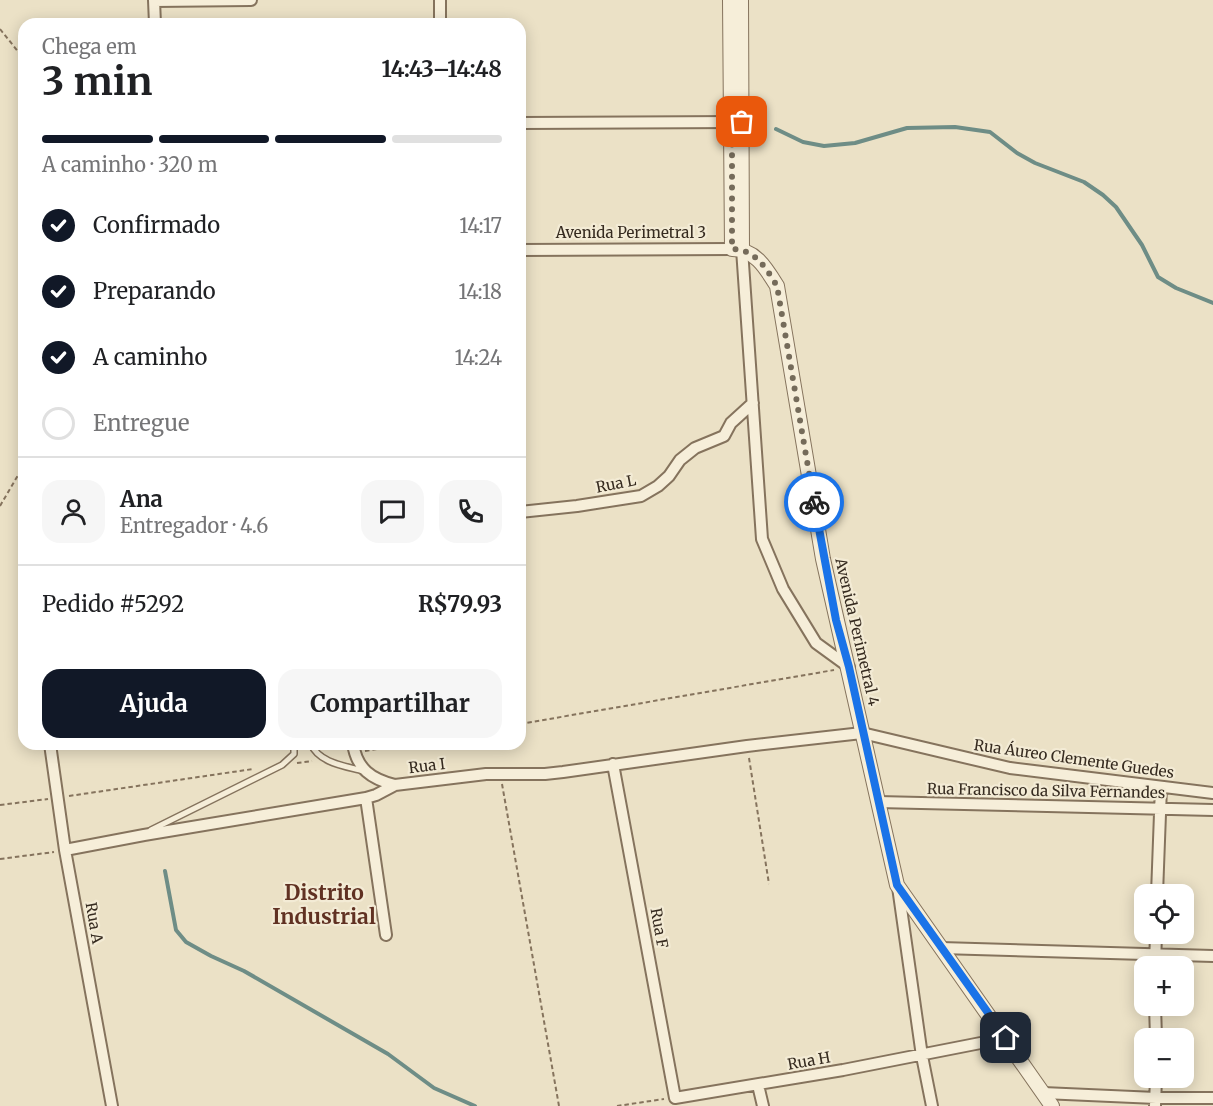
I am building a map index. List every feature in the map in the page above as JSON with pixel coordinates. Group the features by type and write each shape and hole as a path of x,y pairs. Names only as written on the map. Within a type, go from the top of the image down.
{"street":[{"path":"154,18 154,1 250,0"},
{"path":"440,0 440,18"},
{"path":"730,0 737,122"},
{"path":"741,0 737,122 737,249 753,403 762,539 783,589 816,643 849,667"},
{"path":"526,123 737,122"},
{"name":"Avenida Perimetral 3","path":"526,250 737,249"},
{"name":"Avenida Perimetral 4","path":"737,249 761,262 777,286 823,560 897,885 922,1056 932,1106"},
{"name":"Rua L","path":"526,511 641,496 658,486 669,476 680,460 695,448 724,436 732,423 753,403"},
{"name":"Rua I","path":"65,850 366,798 395,785 501,773 545,774 747,746 862,733"},
{"name":"Rua Áureo Clemente Guedes","path":"862,733 1010,768 1213,793"},
{"name":"Rua A","path":"51,750 65,850 112,1106"},
{"path":"355,750 365,772 372,777 395,785"},
{"name":"Rua F","path":"613,764 675,1098"},
{"path":"1158,884 1161,787"},
{"path":"366,798 386,935"},
{"name":"Rua Francisco da Silva Fernandes","path":"878,802 1213,810"},
{"path":"897,885 1052,1106"},
{"path":"1155,944 1155,954"},
{"path":"941,948 1213,956"},
{"name":"Rua H","path":"675,1098 922,1056 1006,1038"},
{"path":"758,1085 763,1106"},
{"path":"1043,1093 1156,1102 1213,1098"}],"lane":[{"path":"144,835 170,819 282,765 294,754 294,750"},
{"path":"315,750 324,759 365,772"}],"path":[{"path":"0,29 18,52"},
{"path":"0,506 18,475"},
{"path":"526,723 849,667"},
{"path":"747,746 769,884"},
{"path":"282,765 324,759"},
{"path":"0,805 258,768"},
{"path":"501,773 559,1106"},
{"path":"0,859 65,850"},
{"path":"617,1106 675,1098"}],"waterway":[{"path":"776,129 803,142 824,146 855,143 907,128 955,127 990,132 1017,153 1035,163 1084,182 1103,195 1116,207 1142,245 1158,277 1176,288 1213,303"},
{"path":"165,871 176,930 186,942 244,971 388,1054 434,1088 475,1106"}],"way so far":[{"path":"742,122 732,122 732,249 742,249 754,256 768,270 777,286 814,502"}],"district":[{"name":"Distrito Industrial","path":"324,905"}],"route":[{"path":"814,502 836,620 849,667 897,885 1006,1038"}]}
